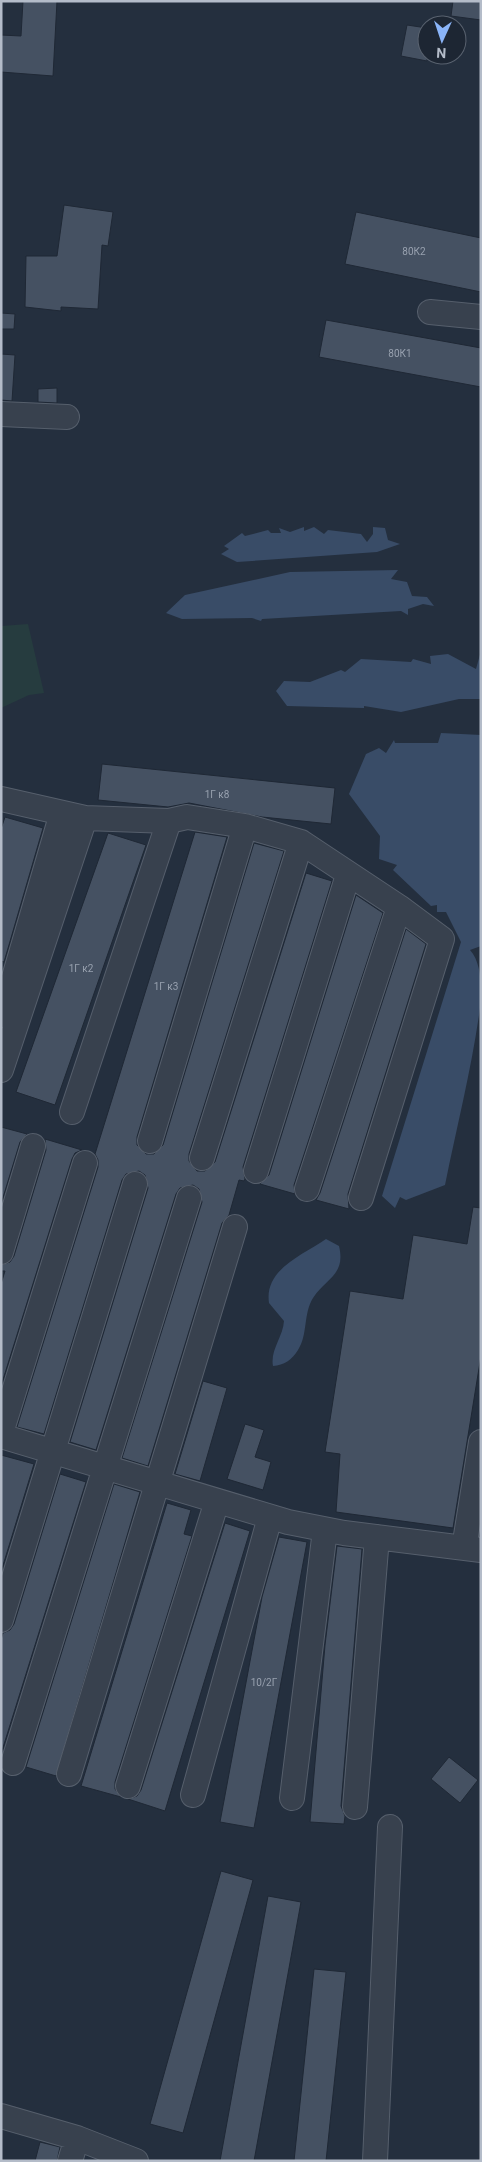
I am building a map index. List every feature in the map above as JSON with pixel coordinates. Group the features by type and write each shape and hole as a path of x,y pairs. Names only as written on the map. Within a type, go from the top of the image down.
{"lane":[{"path":"430,312 481,317"},
{"path":"1,414 67,417"},
{"path":"1,799 85,818 169,821 187,817 245,826 301,842 442,939 361,1198"},
{"path":"1,1022 62,813"},
{"path":"1,1070 85,818"},
{"path":"72,1112 169,821"},
{"path":"150,1141 245,826"},
{"path":"202,1158 301,842"},
{"path":"256,1171 348,876"},
{"path":"307,1189 399,908"},
{"path":"1,1252 33,1146"},
{"path":"85,1163 1,1435 270,1517 325,1530 472,1549 481,1442"},
{"path":"1,1620 135,1184"},
{"path":"12,1763 190,1198"},
{"path":"69,1774 235,1227"},
{"path":"128,1786 217,1501"},
{"path":"193,1794 270,1517"},
{"path":"292,1798 325,1530"},
{"path":"355,1807 377,1537"},
{"path":"375,2161 390,1827"},
{"path":"1,2116 77,2138 131,2160"},
{"path":"70,2161 77,2138"}],"green space":[{"path":"28,624 44,693 29,695 1,708 1,626"}],"water":[{"path":"304,527 304,531 314,527 324,534 328,530 361,534 367,542 373,534 373,527 385,528 388,540 400,544 377,552 237,562 221,554 229,549 224,546 242,533 245,536 268,530 271,533 281,533 279,528 290,532"},
{"path":"398,570 391,579 407,582 412,596 427,597 434,606 423,604 408,609 408,615 401,611 262,619 261,621 252,618 182,619 166,613 185,595 290,572"},
{"path":"481,651 481,699 459,699 401,712 364,706 364,708 287,706 276,691 284,681 310,682 341,670 345,672 361,659 411,662 413,659 431,664 430,656 448,654 476,669"},
{"path":"441,733 481,735 481,946 470,950 479,969 481,985 480,1008 469,1074 445,1185 406,1200 400,1197 395,1208 382,1196 461,942 446,912 437,912 437,905 431,906 393,870 397,865 379,859 380,836 349,794 366,754 379,748 386,753 394,740 395,743 438,743"},
{"path":"326,1239 339,1246 340,1264 334,1275 318,1291 310,1304 303,1338 296,1354 287,1361 273,1366 273,1354 284,1321 269,1303 269,1291 273,1281 287,1264"}],"building":[{"path":"23,1 57,1 53,76 1,72 1,35 21,36"},
{"path":"453,1 481,1 481,20 467,18 467,15 451,15"},
{"path":"407,25 417,26 417,59 401,56"},
{"path":"64,205 113,212 108,246 102,245 98,309 61,307 61,311 25,307 26,256 57,256"},
{"path":"356,212 481,238 481,292 345,264"},
{"path":"1,313 15,314 14,329 1,329"},
{"path":"326,320 481,348 481,387 319,357"},
{"path":"1,354 15,355 12,401 1,400"},
{"path":"57,388 57,403 38,402 38,389"},
{"path":"102,764 335,788 331,824 262,817 189,803 168,807 98,800"},
{"path":"5,817 43,828 4,962 1,961 1,829"},
{"path":"195,832 227,837 137,1137 137,1145 146,1154 154,1154 163,1145 254,843 284,851 189,1154 189,1161 197,1171 205,1171 215,1162 306,873 332,881 243,1167 245,1179 244,1181 239,1180 229,1215 222,1223 148,1466 122,1458 202,1202 199,1189 193,1185 180,1188 176,1194 96,1450 70,1442 148,1188 145,1175 139,1171 126,1174 122,1180 44,1434 17,1427 98,1167 98,1160 95,1154"},
{"path":"108,833 146,845 55,1105 16,1092"},
{"path":"356,895 383,913 294,1185 295,1194 260,1184 269,1175"},
{"path":"406,929 426,944 348,1194 349,1209 316,1200 320,1193"},
{"path":"1,1127 27,1134 20,1142 1,1204"},
{"path":"45,1139 82,1150 75,1153 72,1159 1,1386 1,1284 5,1271 1,1271 1,1265 10,1262 14,1256 46,1150"},
{"path":"473,1207 481,1208 481,1356 453,1528 336,1512 340,1454 325,1452 350,1291 403,1299 413,1235 467,1244"},
{"path":"203,1381 227,1388 200,1481 175,1474"},
{"path":"245,1424 264,1430 255,1457 271,1462 263,1490 227,1479"},
{"path":"1,1455 34,1464 1,1572"},
{"path":"60,1474 86,1482 1,1754 1,1640 3,1633 10,1630 14,1624"},
{"path":"114,1484 140,1492 56,1776 26,1767"},
{"path":"167,1503 191,1510 184,1534 192,1536 115,1782 115,1789 121,1797 81,1786"},
{"path":"225,1523 250,1531 165,1811 128,1799 137,1796 141,1790"},
{"path":"279,1537 307,1542 254,1828 220,1822 262,1597"},
{"path":"337,1546 362,1549 341,1806 345,1816 344,1824 310,1822 325,1645"},
{"path":"449,1757 478,1780 460,1803 431,1779"},
{"path":"221,1871 253,1880 183,2133 150,2124"},
{"path":"268,1896 301,1902 254,2161 220,2161"},
{"path":"314,1969 346,1972 326,2161 294,2161"},
{"path":"40,2142 60,2147 57,2161 35,2161"}]}
